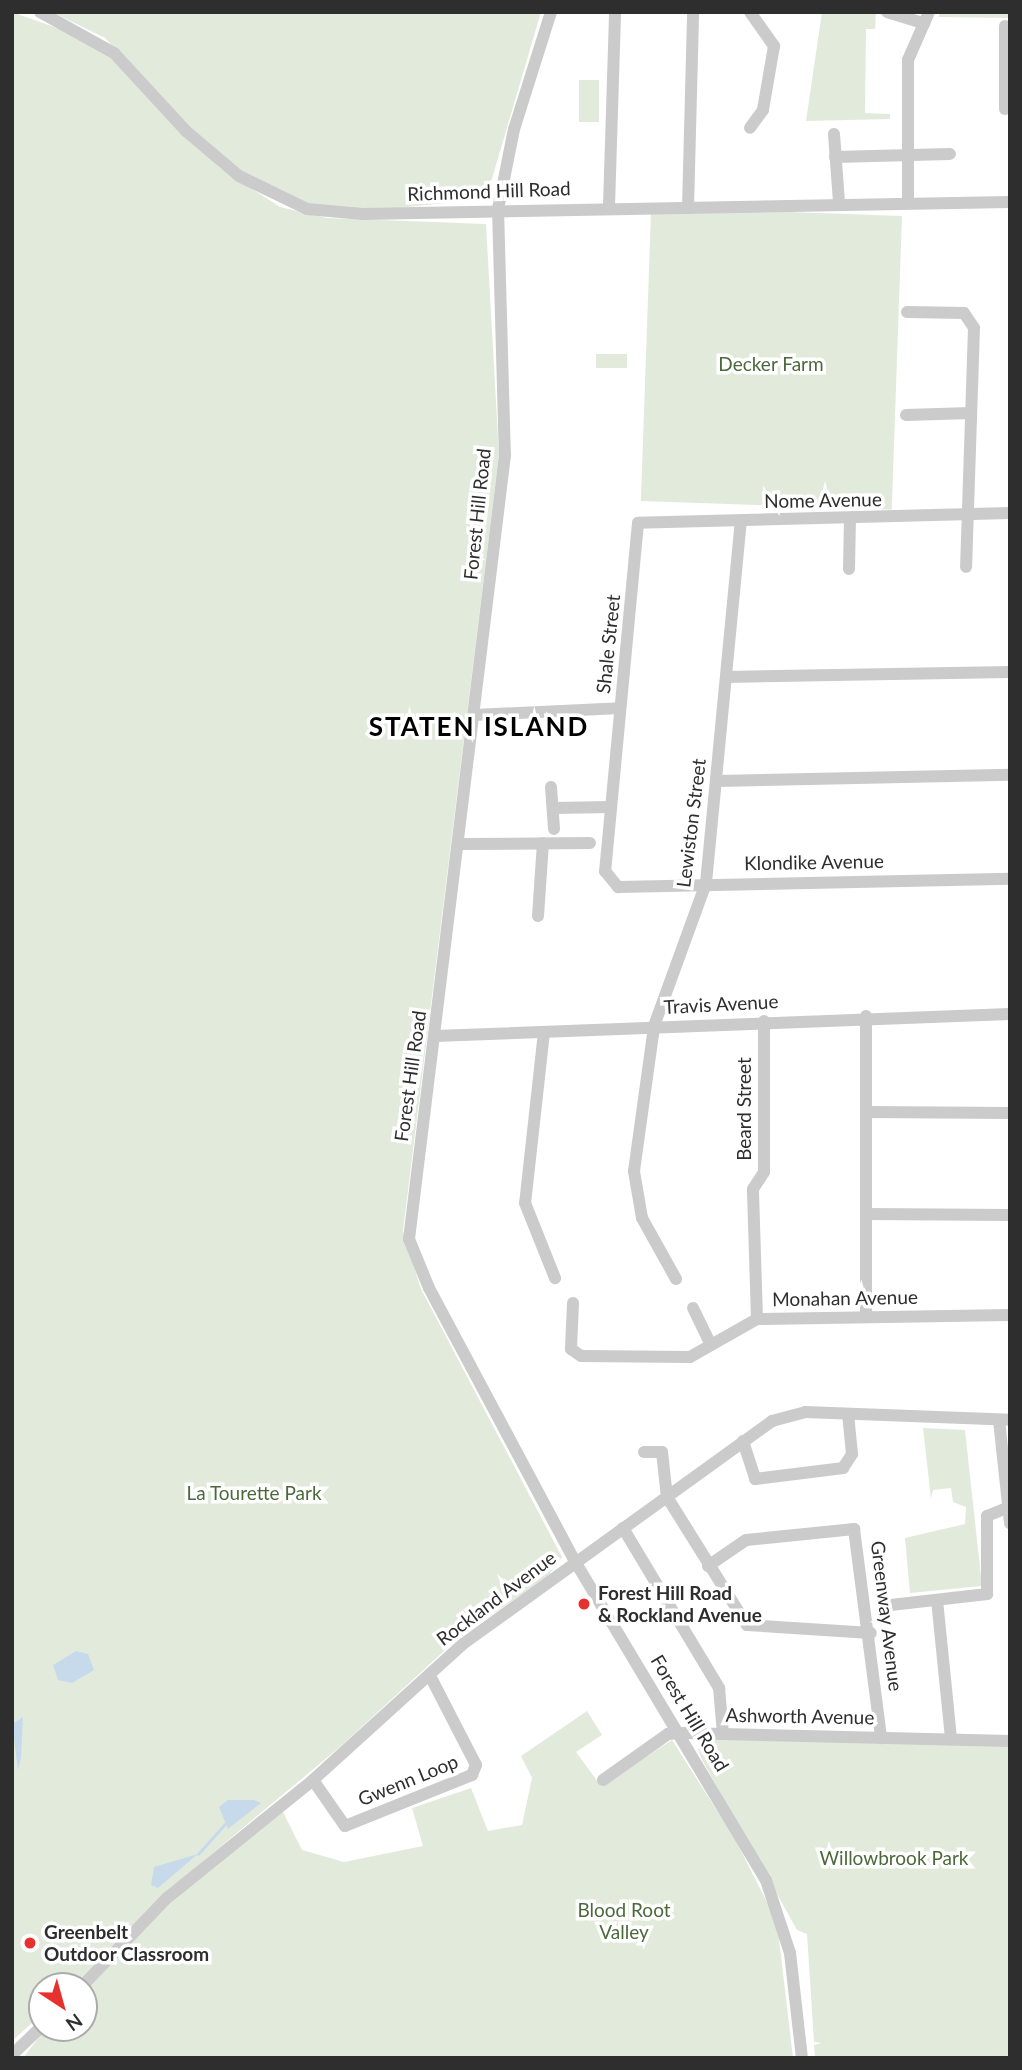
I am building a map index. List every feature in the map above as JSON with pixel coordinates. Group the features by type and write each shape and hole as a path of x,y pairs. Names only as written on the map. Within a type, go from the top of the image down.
{"street":[{"name":"Richmond Hill Road","path":"40,12 99,40 202,147 284,202 363,214 609,206 688,208 839,202 1010,202"},
{"name":"Forest Hill Road","path":"551,12 514,129 498,209 505,455 411,1245 576,1563 681,1733 777,1905 790,1953 802,2058"},
{"path":"609,206 615,12"},
{"path":"688,208 693,12"},
{"path":"750,12 774,47 763,110 750,128"},
{"path":"887,12 926,18 908,60 908,202"},
{"path":"1005,26 1005,109"},
{"path":"834,134 839,202"},
{"path":"835,157 950,154"},
{"path":"907,312 969,316 971,413 966,567"},
{"path":"906,415 971,413"},
{"name":"Nome Avenue","path":"638,523 1010,513"},
{"path":"849,569 850,519"},
{"name":"Lewiston Street","path":"676,1279 648,1232 634,1185 654,1026 706,883 741,521"},
{"name":"Shale Street","path":"618,887 605,871 638,523"},
{"path":"726,677 1010,672"},
{"path":"474,715 620,708"},
{"path":"717,780 1010,775"},
{"path":"551,787 554,829"},
{"path":"553,808 611,807"},
{"path":"459,844 590,843"},
{"path":"538,916 543,844"},
{"name":"Klondike Avenue","path":"618,887 706,883 1010,879"},
{"name":"Travis Avenue","path":"435,1036 866,1016 1010,1014"},
{"path":"866,1016 866,1317"},
{"name":"Beard Street","path":"757,1320 753,1189 764,1171 764,1021"},
{"path":"544,1032 526,1203 555,1278"},
{"path":"866,1112 1010,1113"},
{"path":"866,1214 1010,1215"},
{"name":"Monahan Avenue","path":"573,1303 571,1349 580,1356 690,1357 757,1320 1010,1315"},
{"path":"693,1308 711,1345"},
{"name":"Rockland Avenue","path":"96,1972 167,1898 313,1780 429,1674 743,1441 788,1414 1004,1420"},
{"path":"743,1441 755,1479 843,1468 852,1454 848,1414"},
{"path":"1004,1420 1004,1508 1010,1524"},
{"path":"644,1452 662,1452 667,1497 708,1566 753,1627 871,1633"},
{"path":"882,1606 989,1592 987,1516 1004,1508"},
{"path":"623,1528 719,1688 723,1734"},
{"name":"Greenway Avenue","path":"708,1566 746,1540 854,1529 871,1633 881,1738"},
{"path":"937,1600 951,1739"},
{"name":"Gwenn Loop","path":"313,1780 345,1826 472,1775 475,1765 429,1674"},
{"name":"Ashworth Avenue","path":"603,1780 668,1734 1010,1741"},
{"path":"12,2055 28,2040"}],"green space":[{"name":"La Tourette Park","path":"12,12 85,38 121,66 220,168 280,207 327,218 486,224 499,455 403,1231 421,1289 562,1557 548,1576 457,1639 341,1746 160,1897 87,1972 28,1972 28,2027 12,2041"},
{"path":"52,12 541,12 486,199 377,210 307,206 261,186 204,141 105,38"},
{"path":"822,12 876,12 875,29 866,29 865,113 890,114 890,119 806,121"},
{"path":"941,12 1010,12 1010,18 938,17"},
{"path":"579,80 599,80 599,122 579,122"},
{"name":"Decker Farm","path":"651,207 902,216 892,510 641,501"},
{"path":"596,354 627,354 627,368 596,368"},
{"path":"923,1428 965,1430 982,1586 910,1593 905,1538 965,1524 966,1507 953,1502 951,1488 933,1490 931,1499"},
{"name":"Blood Root Valley","path":"587,1711 602,1735 576,1752 601,1786 672,1740 735,1839 777,1922 793,2058 23,2058 35,2042 98,2042 98,1976 189,1885 283,1812 302,1850 344,1862 423,1846 412,1808 471,1788 488,1831 522,1825 532,1778 521,1756"},
{"name":"Willowbrook Park","path":"707,1739 1010,1746 1010,2058 815,2058 814,2045 822,2043 814,2042 807,1934 797,1930 702,1760 698,1749"}],"water":[{"path":"76,1651 88,1654 94,1670 72,1683 58,1680 53,1665"},
{"path":"23,1717 21,1758 18,1770 12,1724"},
{"path":"228,1800 254,1800 261,1803 228,1829 219,1807"},
{"path":"198,1854 158,1888 151,1885 154,1867"}],"waterway":[{"path":"198,1854 225,1824"}],"place":[{"name":"Forest Hill Road & Rockland Avenue","path":"584,1604"},
{"name":"Greenbelt Outdoor Classroom","path":"30,1943"}],"district":[{"name":"STATEN ISLAND","path":"479,727"}]}
